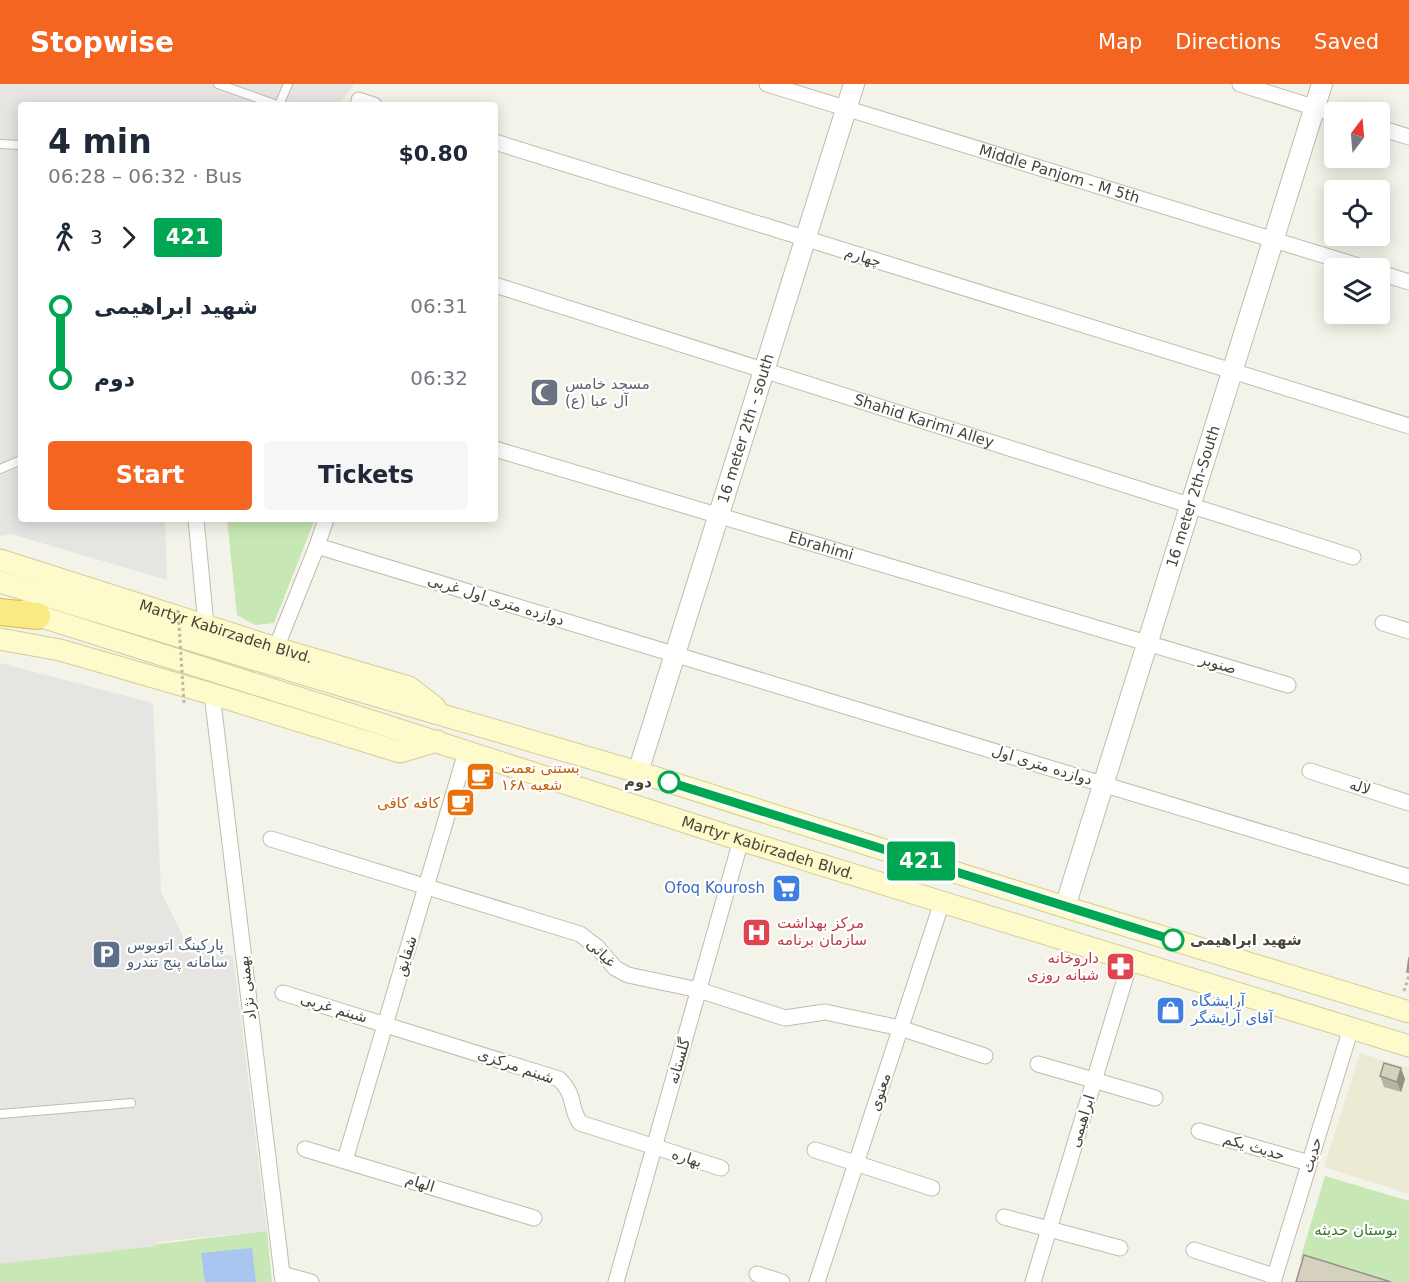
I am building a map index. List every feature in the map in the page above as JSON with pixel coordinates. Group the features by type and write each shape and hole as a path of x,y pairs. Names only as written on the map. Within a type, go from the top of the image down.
{"highway":[{"path":"0,612 37,616"}],"main road":[{"name":"Martyr Kabirzadeh Blvd.","path":"0,560 276,648 409,687 446,715"},
{"name":"Martyr Kabirzadeh Blvd.","path":"0,582 356,690 638,772 1065,907 1409,1012"},
{"name":"Martyr Kabirzadeh Blvd.","path":"0,604 437,741 741,840 1409,1046"},
{"path":"0,639 60,650 400,752 437,741"}],"street":[{"name":"Middle Panjom - M 5th","path":"767,84 1332,258"},
{"name":"16 meter 2th - south","path":"638,772 854,84"},
{"path":"1240,84 1324,110"},
{"name":"16 meter 2th-South","path":"1065,907 1322,84"},
{"path":"359,100 365,102"},
{"path":"1390,131 1409,137"},
{"name":"چهارم","path":"498,143 1409,426"},
{"path":"1390,276 1409,282"},
{"name":"Shahid Karimi Alley","path":"498,286 1353,557"},
{"name":"Ebrahimi","path":"498,450 1147,643"},
{"path":"196,522 206,625"},
{"path":"276,648 325,522"},
{"name":"دوازده متری اول غربی","path":"317,546 675,654"},
{"path":"1383,624 1409,631"},
{"name":"صنوبر","path":"1147,643 1288,685"},
{"name":"دوازده متری اول","path":"675,654 1409,878"},
{"name":"بهمنی نژاد","path":"212,694 282,1278"},
{"name":"شقایق","path":"345,1160 466,752"},
{"name":"لاله","path":"1310,771 1409,803"},
{"name":"غیاثی","path":"271,839 580,934 597,946 615,968 628,975 699,990 785,1018 825,1012 900,1028 985,1056"},
{"name":"گلستانه","path":"616,1282 741,840"},
{"name":"معنوی","path":"817,1282 942,902"},
{"name":"ابراهیمی","path":"1033,1282 1131,960"},
{"name":"شبنم غربی","path":"283,993 386,1024"},
{"name":"شبنم مرکزی","path":"386,1024 559,1079 572,1094 574,1113 580,1123 654,1147"},
{"name":"حدیث","path":"1274,1279 1351,1028"},
{"path":"1038,1064 1155,1098"},
{"name":"حدیث یکم","path":"1199,1131 1309,1164"},
{"name":"بهاره","path":"654,1147 721,1168"},
{"name":"الهام","path":"305,1149 534,1218"},
{"path":"815,1150 932,1188"},
{"path":"1004,1217 1120,1248"},
{"path":"1194,1250 1274,1279"},
{"path":"757,1274 782,1282"},
{"path":"282,1278 311,1282"}],"lane":[{"path":"218,84 269,102"},
{"path":"279,102 288,84"},
{"path":"0,144 18,144"},
{"path":"0,468 18,461"},
{"path":"0,1114 131,1103"}],"path":[{"path":"178,610 184,703"}],"shaded area":[{"path":"0,84 354,84 341,102 18,102 18,522 165,522 167,580 11,534 0,536"},
{"name":"پارکینگ اتوبوس سامانه پنج تندرو","path":"0,663 153,703 161,892 191,952 233,956 267,1231 157,1242 157,1246 0,1264"},
{"path":"1360,1053 1409,1068 1409,1194 1324,1167"}],"green space":[{"path":"227,522 314,522 274,623 255,625 237,615"},
{"name":"بوستان حدیثه","path":"1325,1176 1409,1201 1409,1282 1375,1282 1300,1260"},
{"path":"267,1231 272,1282 0,1282 0,1263"}],"water":[{"path":"252,1248 256,1282 205,1282 201,1253"}],"building":[{"path":"1384,1063 1401,1068 1397,1082 1380,1076"},
{"path":"1304,1255 1391,1282 1296,1282"}],"bus line":[{"name":"421","path":"669,782 1173,940"}],"place":[{"name":"مسجد خامس آل عبا (ع)","path":"544,393"},
{"name":"بستنی نعمت شعبه ۱۶۸","path":"480,777"},
{"name":"دوم","path":"669,782"},
{"name":"کافه کافی","path":"461,803"},
{"name":"Ofoq Kourosh","path":"786,888"},
{"name":"مرکز بهداشت سازمان برنامه","path":"756,932"},
{"name":"شهید ابراهیمی","path":"1173,940"},
{"name":"پارکینگ اتوبوس سامانه پنج تندرو","path":"106,954"},
{"name":"داروخانه شبانه روزی","path":"1120,967"},
{"name":"آرایشگاه آقای آرایشگر","path":"1170,1010"}]}
